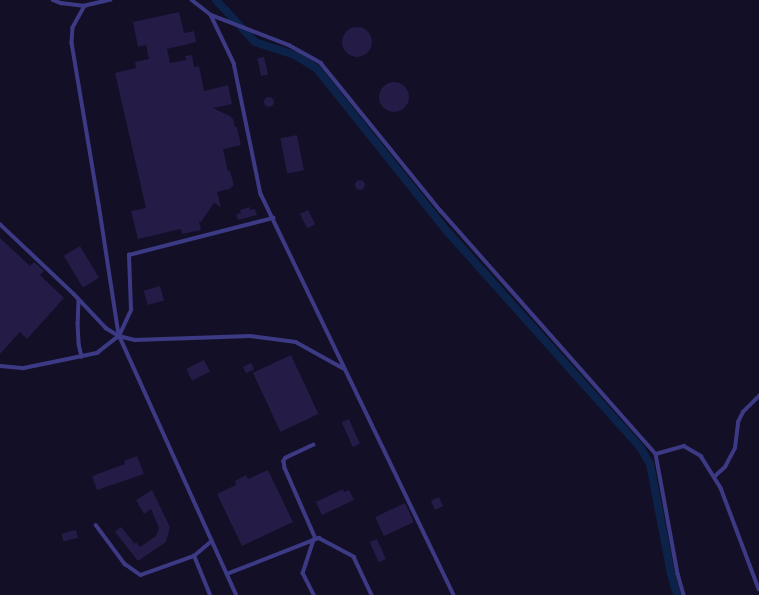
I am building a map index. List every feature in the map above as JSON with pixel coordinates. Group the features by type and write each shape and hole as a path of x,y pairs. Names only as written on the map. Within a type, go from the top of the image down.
{"lane":[{"path":"53,0 61,3 85,6 111,0"},
{"path":"192,0 211,15 289,45 321,63 441,211 656,454 678,574 684,595"},
{"path":"85,6 73,28 72,43 100,204 119,336 236,595"},
{"path":"211,15 234,63 261,194 454,595"},
{"path":"0,366 24,368 97,354 119,336 131,310 129,255 273,218"},
{"path":"0,224 106,328 119,336 135,340 250,336 296,342 344,368"},
{"path":"79,300 78,330 82,357"},
{"path":"714,477 725,467 735,448 738,422 744,412 759,396"},
{"path":"314,445 286,458 284,461 285,468 315,540 303,573 314,595"},
{"path":"656,454 684,446 701,456 721,488 759,589"},
{"path":"96,525 125,564 142,575 194,556 212,541"},
{"path":"227,574 318,538 354,557 372,595"},
{"path":"194,556 210,595"}],"building":[{"path":"179,12 184,33 194,31 196,42 167,49 170,63 186,60 185,56 192,55 194,67 199,66 204,91 228,85 232,104 213,108 230,116 233,119 235,127 237,127 241,145 223,149 228,171 230,171 234,186 231,186 232,188 217,192 221,207 214,203 201,222 199,221 201,230 182,234 181,229 138,239 131,211 146,208 115,73 136,68 135,62 149,59 146,45 138,47 133,22"},
{"path":"357,27 368,31 372,42 368,53 357,57 346,53 342,42 346,31"},
{"path":"264,57 268,75 261,76 257,59"},
{"path":"394,82 405,86 409,97 405,108 394,112 383,108 379,97 383,86"},
{"path":"267,97 271,97 273,98 273,106 267,107 264,104 264,100"},
{"path":"297,135 304,170 287,174 280,138"},
{"path":"358,180 362,180 364,181 364,189 358,190 355,187 355,183"},
{"path":"250,207 250,210 255,209 257,215 238,220 236,214 241,213 240,210"},
{"path":"308,210 315,224 307,228 300,214"},
{"path":"0,238 30,266 34,262 44,271 40,275 64,298 27,339 20,332 0,354"},
{"path":"80,246 99,278 83,288 64,256"},
{"path":"160,286 164,300 148,305 144,291"},
{"path":"291,355 318,414 280,432 253,373"},
{"path":"204,360 210,372 192,381 186,369"},
{"path":"251,363 254,369 246,373 243,367"},
{"path":"349,419 360,444 353,447 342,422"},
{"path":"137,456 144,474 97,490 92,476 125,464 124,461"},
{"path":"268,470 293,522 242,546 217,494 236,485 235,481 246,475 248,479"},
{"path":"343,489 344,492 349,490 354,500 322,515 316,502"},
{"path":"152,490 170,527 166,542 138,561 115,532 121,527 135,544 136,542 140,547 156,536 159,528 151,509 144,514 136,500"},
{"path":"439,497 443,506 435,510 431,501"},
{"path":"405,503 414,522 384,536 375,517"},
{"path":"76,530 78,538 63,541 61,534"},
{"path":"377,539 386,559 379,562 370,542"}],"waterway":[{"path":"216,0 255,42 295,55 317,69 445,229 640,447 650,464 671,574 677,595"}]}
